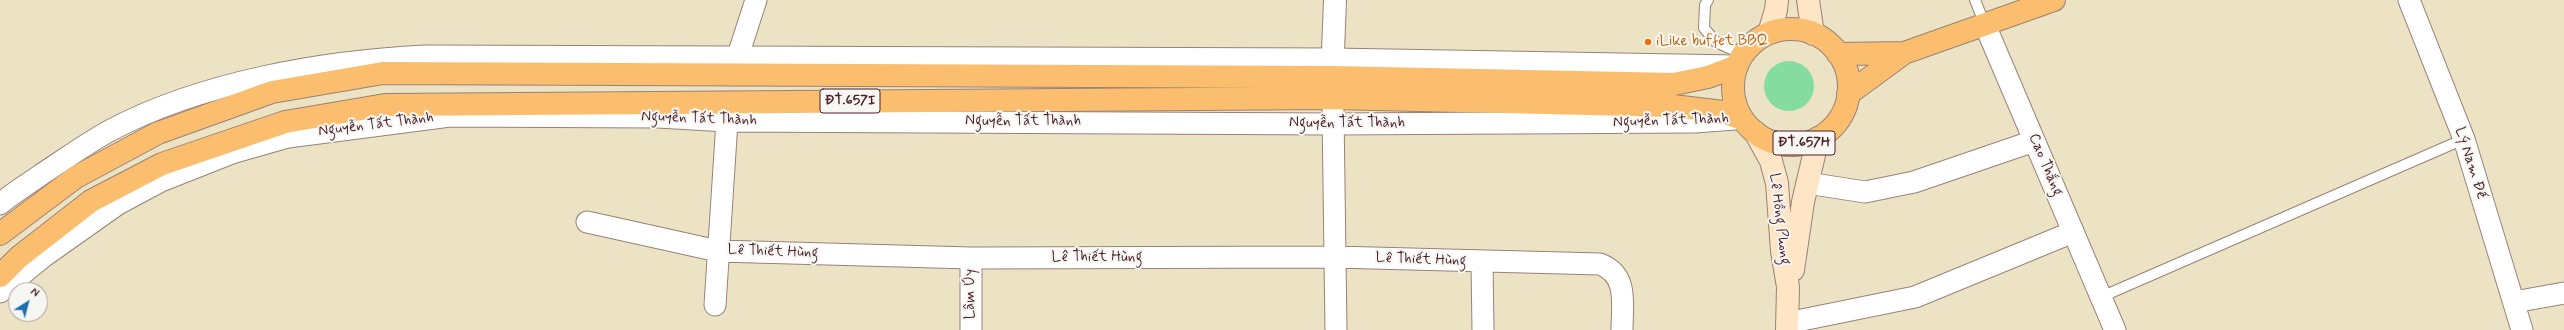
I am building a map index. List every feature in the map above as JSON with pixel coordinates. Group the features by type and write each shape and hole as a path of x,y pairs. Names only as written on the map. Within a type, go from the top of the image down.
{"main road":[{"path":"1769,33 1776,10 1777,0"},
{"path":"1808,0 1813,34"},
{"path":"1848,94 1904,53 2054,0"},
{"name":"ĐT.657H","path":"1783,30 1798,30 1813,34 1827,42 1838,54 1846,73 1848,94 1839,119 1818,138 1802,144 1786,145 1769,141 1748,125 1735,102 1732,83 1739,60 1755,41 1769,33 1783,30"},
{"path":"1838,54 1904,53"},
{"name":"Nguyễn Tất Thành","path":"0,234 76,177 158,133 272,92 383,73 735,65 1674,84 1708,77 1739,60"},
{"name":"Nguyễn Tất Thành","path":"0,276 19,257 91,201 162,164 285,122 385,105 727,111 1333,78 1673,106 1723,112 1748,125"},
{"name":"Lê Hồng Phong","path":"1748,125 1771,161 1777,183 1782,251 1788,287"},
{"name":"Lê Hồng Phong","path":"1787,327 1788,287 1807,183 1818,138"}],"street":[{"path":"735,65 756,0"},
{"path":"1336,0 1333,78 1336,330"},
{"name":"Lý Nam Đế","path":"2409,0 2464,139 2522,330"},
{"name":"Cao Thắng","path":"1985,25 2115,330"},
{"name":"Nguyễn Tất Thành","path":"0,204 72,154 111,130 144,115 199,95 301,69 377,58 425,56 735,65"},
{"path":"715,305 727,111"},
{"name":"Nguyễn Tất Thành","path":"0,292 43,256 118,204 154,184 232,153 288,137 450,116 658,117 727,111 1333,124 1695,122 1748,125"},
{"path":"1807,183 1865,192 1914,182 2034,141"},
{"name":"Lê Thiết Hùng","path":"587,222 718,250 971,258 1335,257 1600,264 1610,268 1622,284 1622,330"},
{"path":"1787,327 1915,296 2074,232"},
{"name":"Lâm Úy","path":"971,258 971,330"},
{"path":"1482,262 1482,330"},
{"path":"2514,302 2564,293"}],"lane":[{"path":"1708,0 1705,5 1704,28 1716,42 1739,60"},
{"name":"Cao Thắng","path":"1975,0 1985,25"},
{"path":"2101,297 2464,139"}],"green space":[{"path":"1789,61 1798,63 1809,72 1814,86 1812,95 1803,106 1789,111 1780,109 1769,100 1764,86 1766,77 1775,66"}],"place":[{"name":"iLike buffet BBQ","path":"1648,42"}]}
